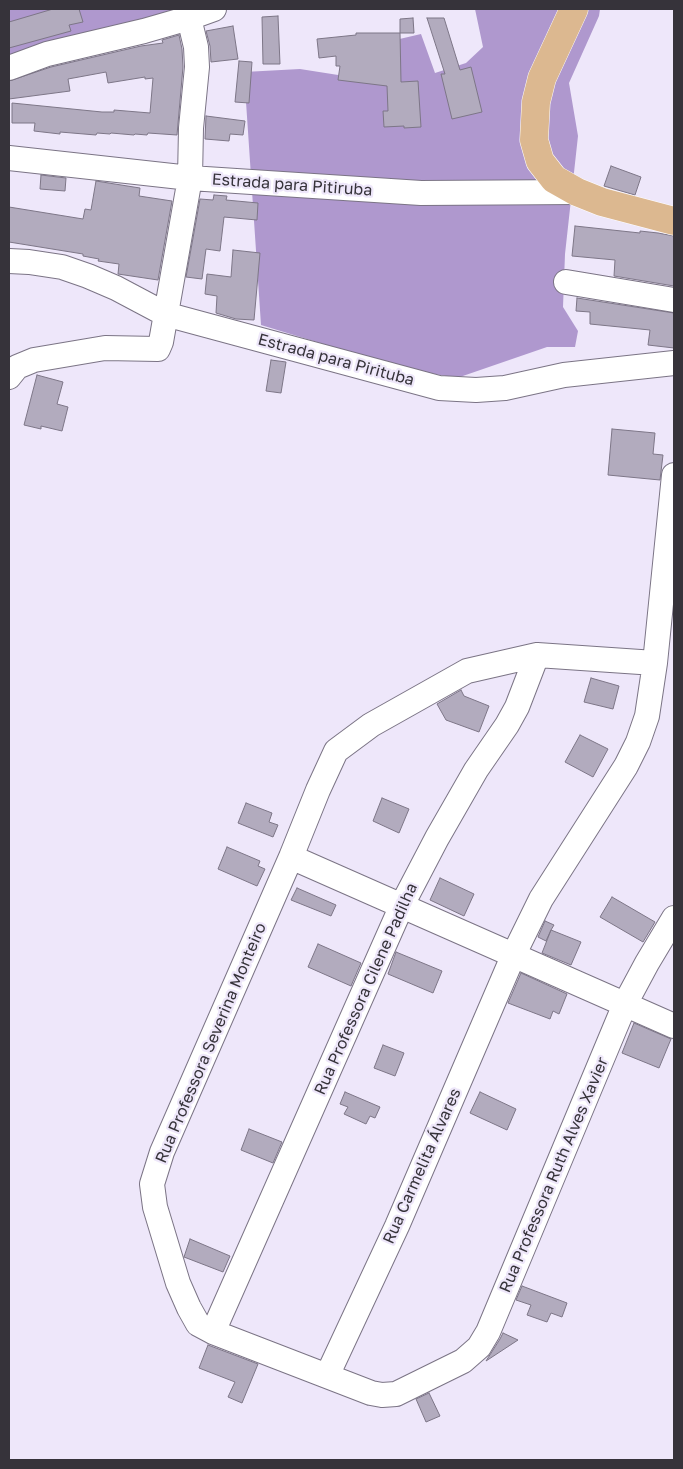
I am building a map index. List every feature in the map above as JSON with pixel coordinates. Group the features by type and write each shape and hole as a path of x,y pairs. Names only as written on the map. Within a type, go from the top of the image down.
{"main road":[{"path":"574,9 542,78 536,102 534,140 540,161 554,179 577,192 602,202 674,221"}],"street":[{"path":"9,68 47,54 144,31 214,9"},
{"path":"9,376 17,367 34,360 105,348 158,349 161,342 190,178 191,128 197,66 196,47 189,18"},
{"name":"Estrada para Pitiruba","path":"9,158 190,178 421,192 577,192"},
{"name":"Estrada para Pirituba","path":"9,261 62,267 116,288 165,314 439,388 476,390 505,388 564,375 674,364"},
{"path":"566,282 674,300"},
{"name":"Rua Carmelita Álvares","path":"327,1376 397,1226 514,954 541,899 626,766 638,742 647,716 655,664 674,474"},
{"path":"537,655 655,664"},
{"name":"Rua Professora Severina Monteiro","path":"396,1394 382,1395 371,1393 213,1332 198,1324 182,1292 155,1207 152,1184 162,1152 336,751 371,725 467,671 537,655"},
{"name":"Rua Professora Cilene Padilha","path":"213,1332 402,905 436,838 476,770 518,706 537,655"},
{"path":"291,857 674,1026"},
{"name":"Rua Professora Ruth Alves Xavier","path":"396,1394 463,1362 479,1347 488,1332 626,1004 647,963 674,918"}],"shaded area":[{"path":"9,9 181,9 9,59"},
{"path":"475,9 600,9 599,16 569,83 578,136 565,254 563,307 578,331 575,347 547,347 457,378 402,368 261,325 244,72 300,69 389,83 391,41 421,34 435,73 466,63 483,47"}],"building":[{"path":"53,9 79,9 83,22 69,25 71,31 9,48 9,22"},
{"path":"278,16 280,64 263,64 262,17"},
{"path":"413,18 414,33 400,33 400,19"},
{"path":"427,18 444,18 460,70 471,67 482,112 452,119 441,74 445,74"},
{"path":"233,26 238,59 211,62 210,46 206,31"},
{"path":"356,33 400,33 401,82 418,81 421,127 384,127 383,111 388,111 387,86 338,80 340,66 336,66 336,56 319,58 317,39 356,35"},
{"path":"179,35 183,67 177,135 97,133 96,135 60,132 60,134 34,131 35,123 12,123 12,103 102,112 114,112 114,110 150,113 153,78 145,79 145,77 108,83 106,72 68,79 70,91 9,99 9,81 51,67 141,46 163,43 162,40"},
{"path":"239,61 252,62 249,103 235,102"},
{"path":"206,116 245,121 243,135 230,134 229,141 205,139"},
{"path":"611,166 641,177 635,195 604,186"},
{"path":"41,175 66,178 65,191 40,189"},
{"path":"96,181 140,188 139,196 172,201 158,280 118,274 119,264 98,261 99,259 83,256 83,254 9,242 9,207 83,219 85,209 91,210"},
{"path":"214,195 227,196 226,200 258,203 257,220 224,217 220,251 206,249 202,279 186,277 200,199 213,200"},
{"path":"575,226 640,233 640,231 674,236 674,286 614,276 615,260 572,256"},
{"path":"233,250 260,253 254,320 236,319 216,313 217,296 205,294 207,274 231,277"},
{"path":"577,298 674,313 674,348 648,345 650,330 590,324 590,312 576,311"},
{"path":"271,360 286,362 281,393 266,391"},
{"path":"37,375 63,382 57,404 68,407 62,431 41,426 41,429 24,425"},
{"path":"612,429 655,433 653,454 663,455 660,480 608,475"},
{"path":"591,678 619,686 613,709 584,702"},
{"path":"461,690 464,696 489,706 479,732 446,720 437,704"},
{"path":"580,735 608,749 593,777 565,762"},
{"path":"382,798 409,809 399,833 373,821"},
{"path":"246,803 272,813 269,822 278,825 273,837 238,823"},
{"path":"227,847 260,861 258,866 265,869 257,886 218,869"},
{"path":"440,878 474,894 464,916 430,900"},
{"path":"297,888 336,905 331,916 291,900"},
{"path":"612,897 655,922 643,942 600,917"},
{"path":"545,921 554,925 546,941 538,937"},
{"path":"551,930 581,942 571,965 542,953"},
{"path":"318,944 361,963 351,986 308,967"},
{"path":"396,952 442,971 433,993 388,974"},
{"path":"521,973 567,994 559,1014 553,1011 550,1019 508,1003"},
{"path":"634,1023 671,1039 659,1068 622,1053"},
{"path":"383,1045 404,1053 395,1076 374,1068"},
{"path":"345,1092 380,1107 375,1118 370,1116 366,1124 344,1114 348,1107 340,1104"},
{"path":"480,1092 516,1109 507,1130 470,1113"},
{"path":"249,1129 282,1142 273,1163 241,1150"},
{"path":"190,1239 230,1256 223,1272 184,1257"},
{"path":"522,1286 567,1303 562,1317 551,1313 547,1322 527,1315 531,1305 516,1300"},
{"path":"503,1333 518,1340 486,1361 500,1339"},
{"path":"208,1345 258,1364 242,1403 228,1397 235,1382 199,1368"},
{"path":"429,1393 440,1416 426,1422 416,1399"}]}
